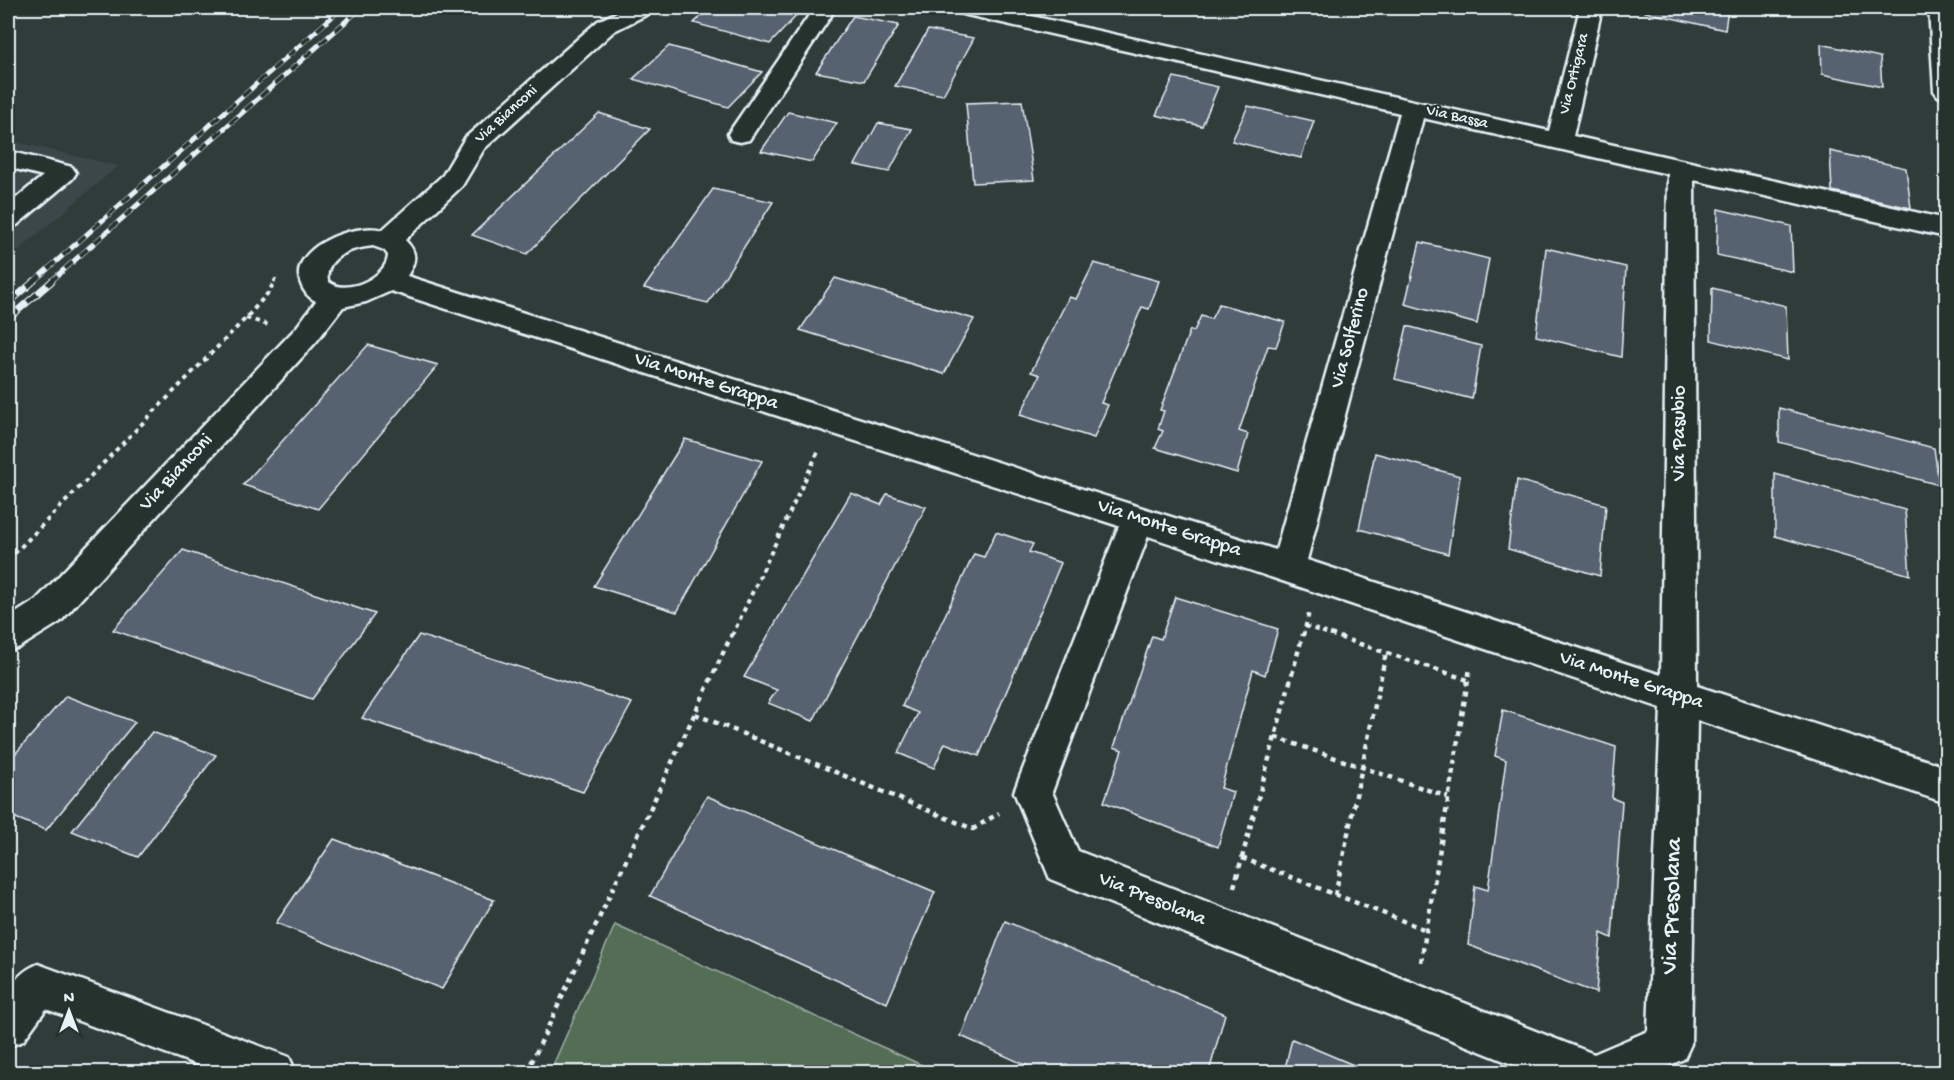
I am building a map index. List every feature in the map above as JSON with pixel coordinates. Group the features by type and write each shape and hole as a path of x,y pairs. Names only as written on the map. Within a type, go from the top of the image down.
{"street":[{"name":"Via Bianconi","path":"388,240 453,180 474,144 606,27 642,8"},
{"path":"740,134 825,8"},
{"name":"Via Bassa","path":"967,8 1947,228"},
{"name":"Via Ortigara","path":"1559,141 1591,8"},
{"path":"1940,8 1947,91"},
{"name":"Via Solferino","path":"1303,573 1414,108"},
{"path":"8,159 63,173 8,219"},
{"name":"Via Pasubio","path":"1679,697 1681,169"},
{"path":"375,237 388,240 402,253 402,262 398,272 390,281 364,294 335,297 315,287 312,278 314,267 321,258 346,242 375,237"},
{"name":"Via Monte Grappa","path":"390,281 1138,519 1947,785"},
{"name":"Via Bianconi","path":"8,636 48,611 298,344 335,297"},
{"path":"1033,792 1138,519"},
{"name":"Via Presolana","path":"1603,1072 1669,1044 1679,697"},
{"name":"Via Presolana","path":"1033,792 1064,865 1585,1072"},
{"path":"8,1026 38,985 274,1072"}],"path":[{"path":"527,1072 832,421"},
{"path":"1223,928 1305,626 1303,573"},
{"path":"1305,626 1468,680"},
{"path":"1413,1004 1477,630"},
{"path":"1335,895 1386,652"},
{"path":"694,714 973,829 1033,792"},
{"path":"1275,737 1448,797"},
{"path":"1242,858 1426,930"}],"shaded area":[{"path":"8,140 118,166 8,259"}],"green space":[{"path":"615,925 937,1072 550,1072"}],"building":[{"path":"710,8 780,8 799,13 770,44 694,23"},
{"path":"1646,8 1728,8 1725,30 1645,12"},
{"path":"853,16 899,25 864,81 816,72"},
{"path":"928,30 974,38 943,95 895,86"},
{"path":"1821,44 1880,57 1882,87 1822,74"},
{"path":"669,46 762,72 728,107 633,79"},
{"path":"1174,77 1218,87 1202,126 1156,115"},
{"path":"1022,101 1034,180 973,183 966,103"},
{"path":"1248,106 1314,121 1301,158 1232,141"},
{"path":"788,112 837,123 812,162 761,151"},
{"path":"599,113 650,129 527,254 472,235"},
{"path":"878,123 912,129 889,172 855,165"},
{"path":"1830,151 1906,168 1911,208 1832,191"},
{"path":"713,189 773,202 708,303 644,288"},
{"path":"1718,209 1791,226 1793,272 1717,255"},
{"path":"1420,242 1489,259 1477,324 1405,304"},
{"path":"1546,248 1626,267 1621,357 1536,336"},
{"path":"1094,263 1159,281 1149,309 1142,307 1101,403 1108,405 1094,438 1020,415 1040,375 1031,372 1069,297 1076,299"},
{"path":"835,278 974,319 944,374 800,330"},
{"path":"1712,288 1786,306 1788,360 1711,340"},
{"path":"1219,304 1285,322 1276,347 1268,346 1239,431 1248,434 1237,473 1155,448 1163,431 1158,429 1164,411 1160,410 1190,330 1194,331 1201,316 1211,319"},
{"path":"1407,326 1481,346 1472,399 1395,379"},
{"path":"368,345 438,365 318,509 243,485"},
{"path":"1779,408 1934,448 1939,485 1779,442"},
{"path":"685,439 762,461 677,612 594,586"},
{"path":"1375,453 1460,476 1448,554 1359,529"},
{"path":"1775,474 1905,510 1910,575 1775,536"},
{"path":"1517,480 1606,505 1600,576 1508,549"},
{"path":"851,493 881,505 887,494 926,507 813,721 768,703 777,690 744,677"},
{"path":"996,532 1033,544 1029,552 1061,563 979,756 945,743 934,768 898,753 918,713 902,706 974,554 984,557"},
{"path":"183,550 375,614 312,699 113,630"},
{"path":"1175,597 1278,629 1265,675 1253,670 1221,788 1233,792 1218,847 1104,802 1122,750 1114,747 1152,636 1161,639"},
{"path":"419,635 632,703 583,792 362,718"},
{"path":"66,696 135,722 46,830 8,815 8,762"},
{"path":"1503,710 1616,747 1612,798 1622,802 1612,938 1601,933 1596,993 1468,945 1475,886 1488,890 1506,760 1495,756"},
{"path":"152,732 216,755 138,857 72,831"},
{"path":"707,796 935,892 887,1003 650,896"},
{"path":"334,839 494,900 442,989 276,923"},
{"path":"1005,921 1225,1014 1209,1072 1041,1072 961,1036"},
{"path":"1292,1039 1370,1072 1284,1072"}],"railway":[{"path":"33,282 342,8"},
{"path":"50,282 361,8"},
{"path":"8,304 34,281"},
{"path":"8,319 52,281"}]}
